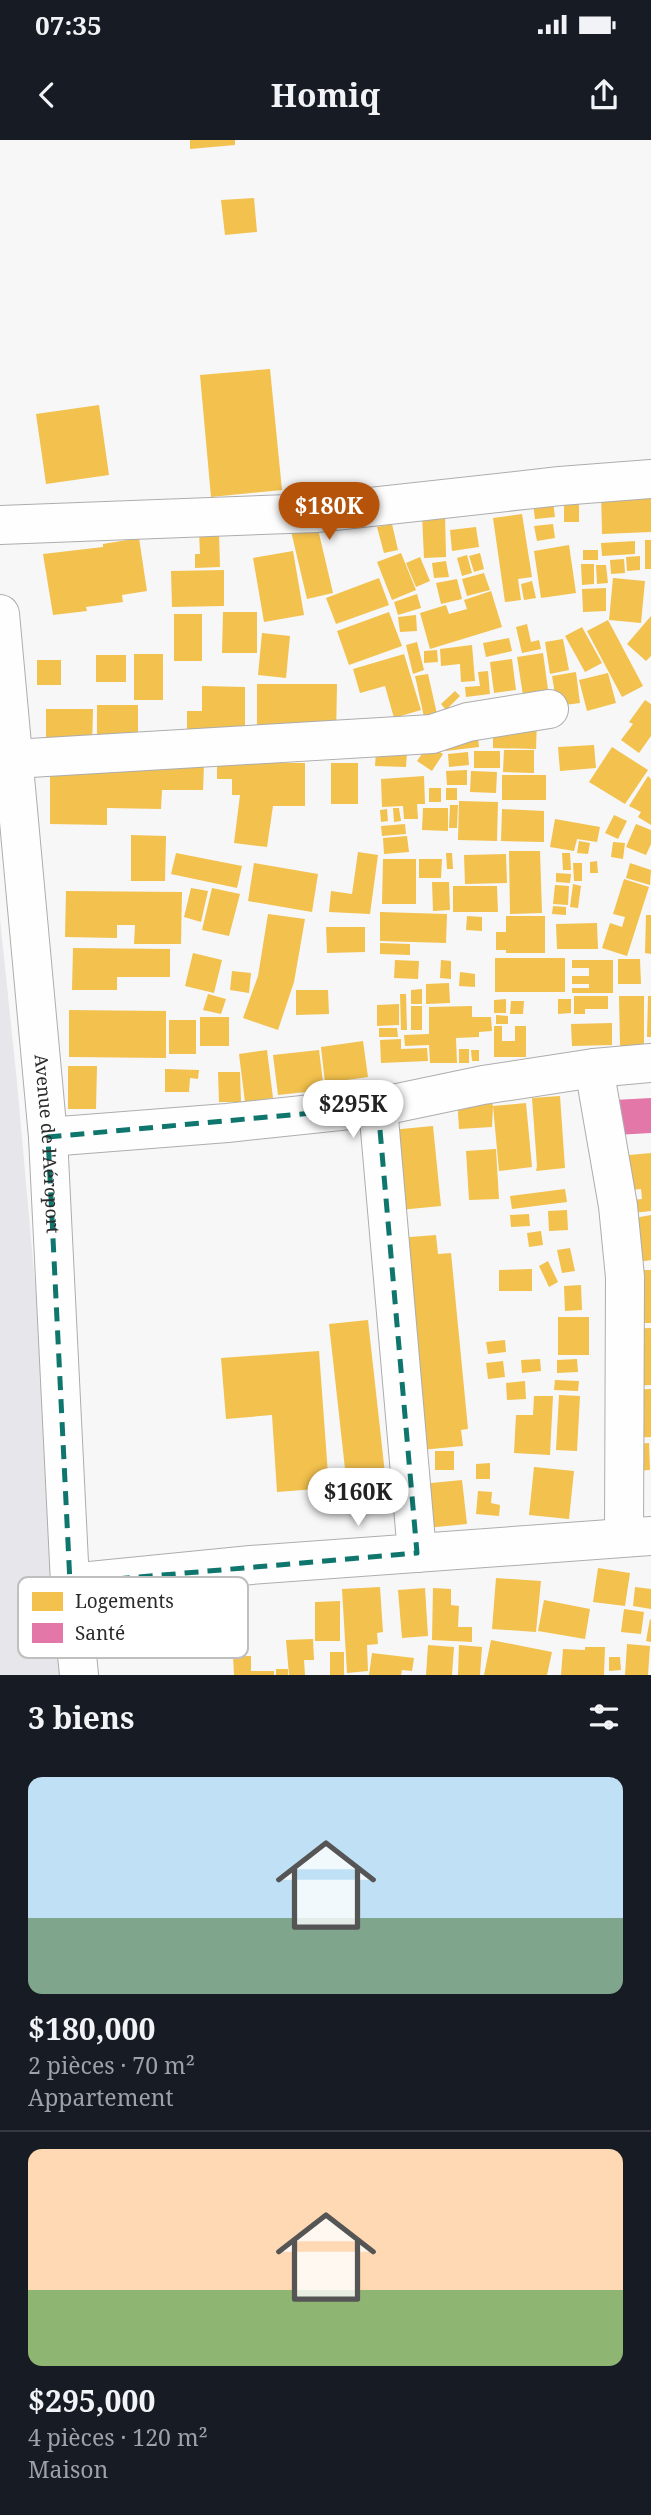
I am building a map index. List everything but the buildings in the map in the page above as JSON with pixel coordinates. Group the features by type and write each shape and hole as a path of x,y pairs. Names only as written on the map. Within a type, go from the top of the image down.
{"main road":[{"path":"0,525 316,513 560,486 651,479"},
{"name":"Avenue de l'Aéroport","path":"0,614 48,1137 70,1577"},
{"path":"13,759 432,734 468,722 549,709"},
{"path":"48,1137 227,1123 378,1107 483,1085 594,1068 651,1063"},
{"path":"130,1577 251,1565 638,1537 625,1277 618,1206 594,1068"},
{"path":"378,1107 417,1553"}],"highlighted area":[{"path":"378,1107 417,1553 70,1583 48,1137"}],"shaded area":[{"path":"0,919 61,1577 18,1577 18,1658 68,1658 70,1675 0,1675"}]}
